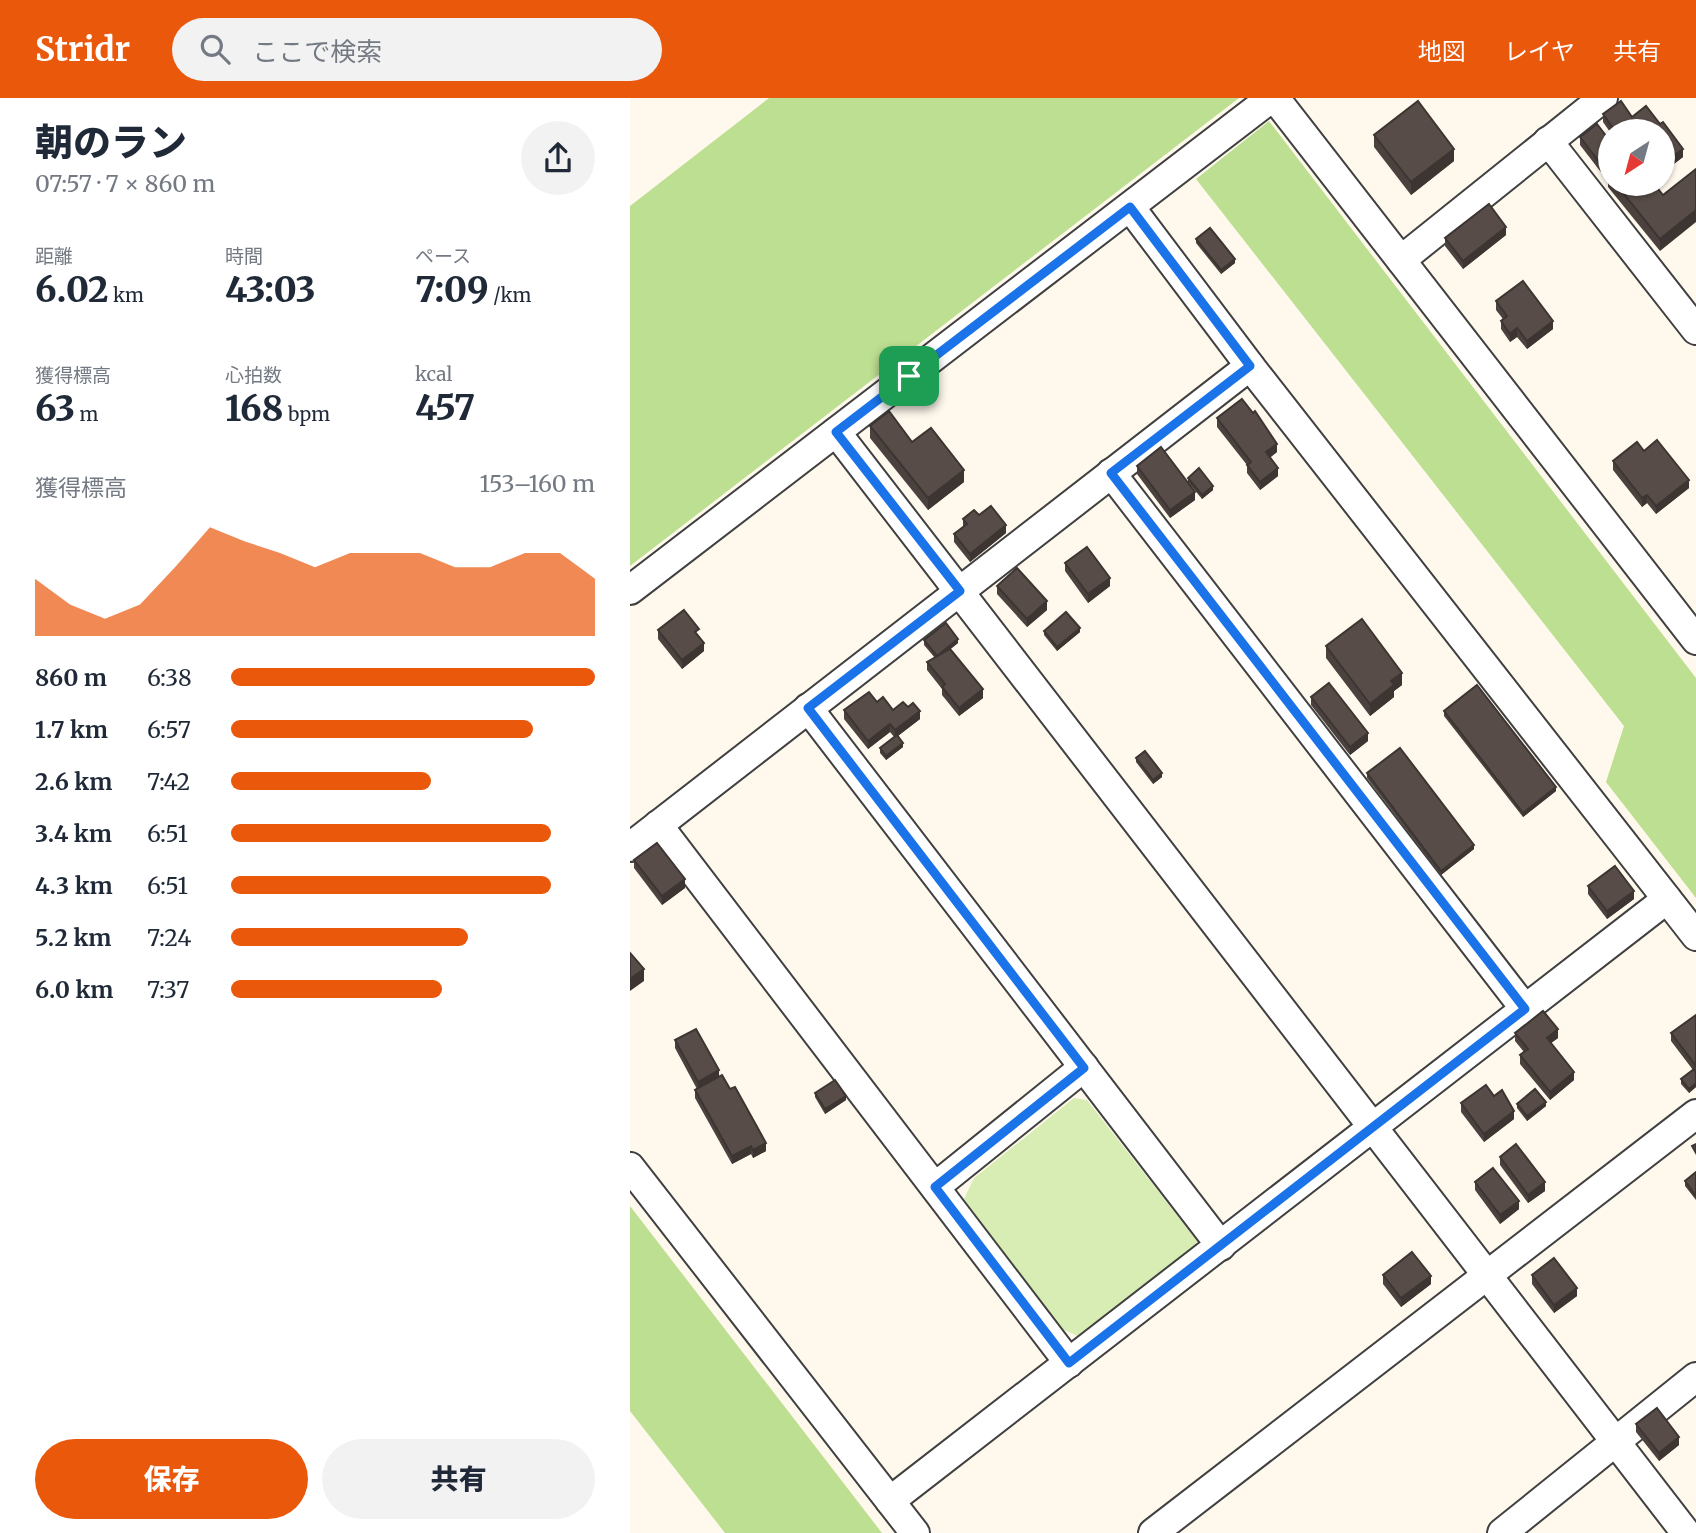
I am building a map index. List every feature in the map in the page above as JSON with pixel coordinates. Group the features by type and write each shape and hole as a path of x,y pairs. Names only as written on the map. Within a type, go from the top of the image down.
{"street":[{"path":"630,590 1273,98 1696,640"},
{"path":"1401,260 1603,98"},
{"path":"1548,141 1696,330"},
{"path":"1130,207 1250,366 1696,936"},
{"path":"630,847 1250,366"},
{"path":"836,432 1686,1533"},
{"path":"1111,473 1525,1009"},
{"path":"808,708 1222,1245"},
{"path":"658,825 1069,1363"},
{"path":"890,1501 1667,899"},
{"path":"935,1187 1084,1068"},
{"path":"1153,1533 1696,1114"},
{"path":"630,1167 915,1533"},
{"path":"1502,1533 1696,1377"}],"green space":[{"path":"769,98 1239,98 630,566 630,206"},
{"path":"1269,121 1696,678 1696,898 1606,782 1624,726 1196,179"},
{"path":"1074,1098 1087,1100 1197,1241 1190,1259 1078,1336 1062,1329 964,1199 974,1178"},
{"path":"630,1206 882,1533 725,1533 630,1411"}],"building":[{"path":"1418,101 1454,149 1411,182 1374,135"},
{"path":"1621,101 1632,117 1646,106 1656,119 1607,119 1603,114"},
{"path":"1597,124 1598,160 1580,137"},
{"path":"1675,138 1683,149 1675,155"},
{"path":"1696,169 1696,210 1660,239 1626,196 1675,196 1675,186"},
{"path":"1489,204 1506,227 1463,261 1445,238"},
{"path":"1210,228 1235,259 1221,270 1196,239"},
{"path":"1523,281 1553,321 1527,341 1517,328 1510,334 1501,321 1507,316 1496,301"},
{"path":"1242,399 1253,413 1255,411 1277,444 1266,452 1278,468 1260,482 1247,465 1251,462 1217,418"},
{"path":"889,411 912,442 931,428 964,470 928,498 870,426"},
{"path":"1657,440 1689,480 1656,506 1647,495 1642,498 1613,461 1637,442 1644,451"},
{"path":"1161,447 1195,492 1170,510 1137,466"},
{"path":"1199,468 1213,486 1202,495 1188,478"},
{"path":"991,506 1006,525 970,554 954,534 967,524 963,519 974,510 979,515"},
{"path":"1087,547 1110,578 1088,594 1065,563"},
{"path":"1017,568 1047,601 1027,619 997,586"},
{"path":"684,610 699,629 695,632 704,643 682,660 658,630"},
{"path":"1066,612 1080,628 1057,647 1044,631"},
{"path":"1362,619 1402,673 1391,681 1394,685 1370,704 1326,646"},
{"path":"946,623 958,639 937,656 924,640"},
{"path":"950,649 983,689 959,708 942,687 945,684 927,662"},
{"path":"1329,683 1368,733 1350,747 1311,697"},
{"path":"1477,685 1556,787 1523,813 1444,711"},
{"path":"869,692 877,702 883,697 893,710 903,702 908,707 913,703 920,711 895,730 890,724 868,741 844,710"},
{"path":"897,735 903,743 886,756 880,748"},
{"path":"1400,748 1474,845 1441,871 1367,773"},
{"path":"1145,751 1162,773 1153,780 1136,758"},
{"path":"657,843 685,879 662,896 634,860"},
{"path":"1615,866 1634,891 1607,911 1588,886"},
{"path":"630,953 644,969 630,979"},
{"path":"1543,1011 1558,1029 1547,1038 1574,1072 1550,1092 1520,1055 1528,1049 1515,1033"},
{"path":"1696,1015 1696,1066 1671,1033"},
{"path":"696,1029 719,1070 698,1082 675,1040"},
{"path":"1694,1069 1696,1083 1689,1089 1681,1079"},
{"path":"722,1075 730,1089 735,1087 766,1143 753,1150 751,1146 732,1156 695,1090"},
{"path":"835,1080 846,1096 825,1109 815,1093"},
{"path":"1486,1085 1494,1096 1502,1090 1514,1111 1484,1134 1461,1103"},
{"path":"1535,1089 1546,1102 1527,1116 1517,1104"},
{"path":"1516,1144 1545,1182 1528,1195 1500,1157"},
{"path":"1493,1168 1519,1201 1500,1215 1475,1182"},
{"path":"1696,1172 1696,1196 1685,1181"},
{"path":"1412,1252 1431,1276 1401,1298 1383,1275"},
{"path":"1554,1258 1577,1288 1554,1305 1532,1275"},
{"path":"1657,1408 1679,1437 1659,1453 1636,1424"}],"route":[{"path":"1130,207 1250,366 1111,473 1525,1009 1069,1363 935,1187 1084,1068 808,708 960,591 836,432 909,376 1130,207"}]}
